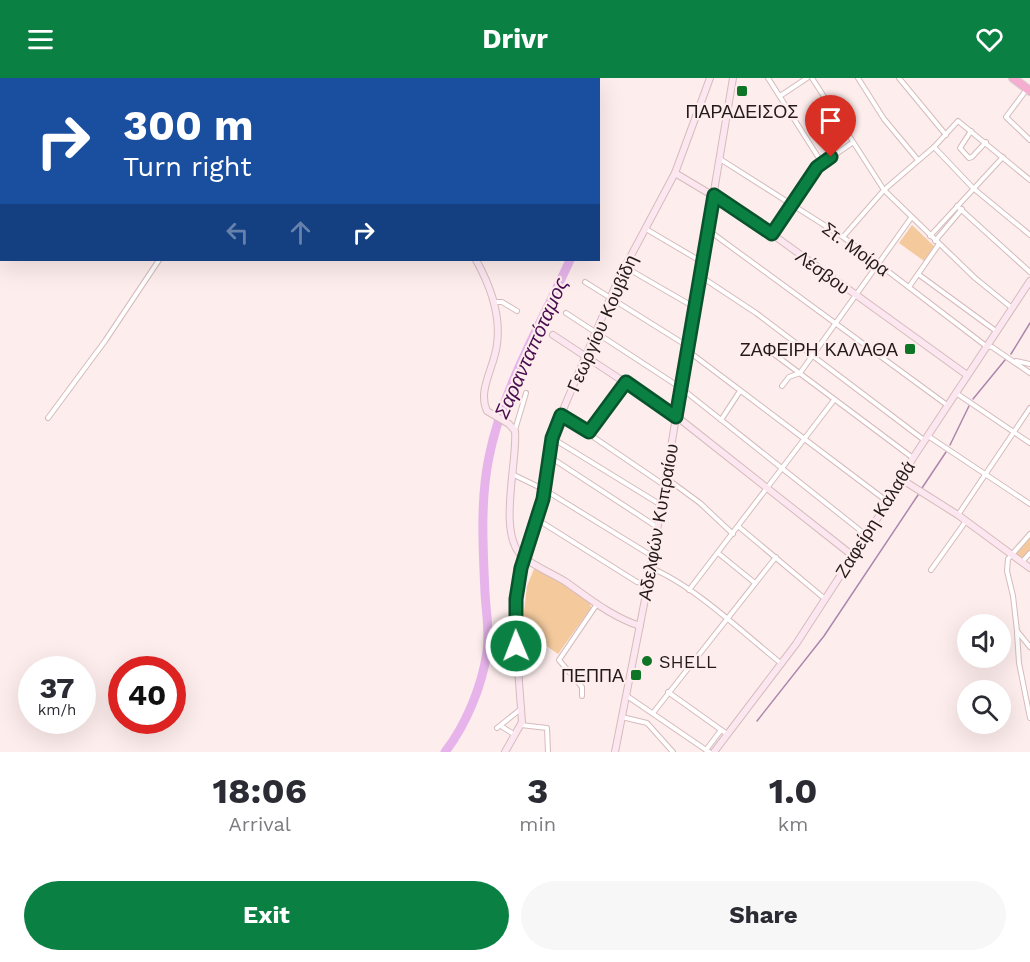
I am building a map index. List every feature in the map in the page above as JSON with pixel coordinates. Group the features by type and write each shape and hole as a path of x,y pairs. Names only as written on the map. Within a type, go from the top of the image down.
{"highway":[{"path":"1013,78 1028,90"}],"street":[{"name":"Γεωργίου Κουβίδη","path":"505,752 520,725 522,708 515,628 516,599 524,558 545,490 552,438 625,267 675,173 710,78"},
{"name":"Αδελφών Κυπραίου","path":"615,752 648,584 733,78"},
{"path":"768,78 822,163"},
{"path":"780,96 807,78"},
{"path":"812,78 852,143 884,189 911,218 975,278 1012,308"},
{"path":"858,78 880,113 918,160"},
{"path":"899,78 946,135"},
{"path":"1028,90 1006,117 1030,140"},
{"path":"843,237 884,189 934,147 958,121 1030,180"},
{"path":"971,131 960,148 969,158 986,142"},
{"path":"772,234 822,163 852,143"},
{"path":"934,147 973,188 1030,235"},
{"path":"930,236 1003,157"},
{"name":"Στ. Μοίρα","path":"720,159 843,237 986,346 1012,360"},
{"name":"Λέσβου","path":"675,173 714,195 772,234 967,375"},
{"path":"957,206 1030,272"},
{"path":"909,287 937,242 962,209"},
{"path":"782,386 789,376 800,373 911,218"},
{"path":"646,229 703,263"},
{"path":"708,230 834,325 948,406"},
{"path":"48,418 105,341 158,261"},
{"path":"477,261 494,302 498,342 493,366 483,394 487,411 506,422 515,431"},
{"path":"625,267 694,307"},
{"path":"918,274 996,331"},
{"path":"700,276 812,354 926,438 1030,504"},
{"name":"Ζαφείρη Καλαθά","path":"714,752 783,664 826,600 913,458 1030,281"},
{"path":"585,282 681,342 688,342"},
{"path":"494,302 502,302 517,311"},
{"path":"566,313 598,331 681,388 866,535"},
{"path":"553,335 676,417 853,556"},
{"path":"688,351 888,502"},
{"path":"770,351 913,458"},
{"path":"1012,360 1030,364"},
{"path":"1012,360 1030,373"},
{"path":"589,432 626,382"},
{"path":"721,420 740,391"},
{"path":"956,392 1030,443"},
{"path":"526,393 515,431 509,494 515,545 524,558 619,619 640,626"},
{"path":"689,590 805,441 834,400"},
{"path":"958,515 1030,408"},
{"path":"561,415 700,503 733,534"},
{"path":"552,438 661,505"},
{"path":"549,457 657,527"},
{"path":"511,474 545,490 652,556"},
{"path":"901,479 958,515 1030,568"},
{"path":"537,519 637,582 648,584"},
{"path":"931,570 966,521"},
{"path":"739,527 826,600"},
{"path":"1030,534 1012,554 1007,571 1013,596 1019,663 1030,718"},
{"path":"718,553 755,583"},
{"path":"1022,562 1030,553"},
{"path":"653,713 776,557"},
{"path":"650,567 667,574 689,590 783,664"},
{"path":"582,696 582,687 560,660 597,604"},
{"path":"1017,631 1030,647"},
{"path":"669,692 728,734"},
{"path":"626,695 707,751 721,730"},
{"path":"515,735 499,727 522,708"},
{"path":"622,717 649,724 673,752"},
{"path":"520,725 547,728 548,752"}],"shaded area":[{"path":"912,225 935,247 924,261 899,243"},
{"path":"1030,536 1030,551 1024,559 1014,552"},
{"path":"534,569 541,569 590,602 591,608 558,654 522,629 527,586"}],"waterway":[{"name":"Σαρανταπόταμος","path":"445,752 460,730 472,705 487,652 483,507 486,473 495,431 513,381 570,261"},
{"path":"1011,354 1030,323"},
{"path":"973,399 1005,360"},
{"path":"950,445 969,406"},
{"path":"922,488 946,452"},
{"path":"757,721 824,636 918,495"}],"place":[{"name":"ΠΑΡΑΔΕΙΣΟΣ","path":"742,91"},
{"name":"ΖΑΦΕΙΡΗ ΚΑΛΑΘΑ","path":"910,349"},
{"name":"SHELL","path":"647,661"},
{"name":"ΠΕΠΠΑ","path":"636,675"}],"route":[{"path":"516,646 516,599 521,568 543,499 552,438 561,415 589,432 626,382 676,417 714,195 772,234 817,167 831,157"}]}
